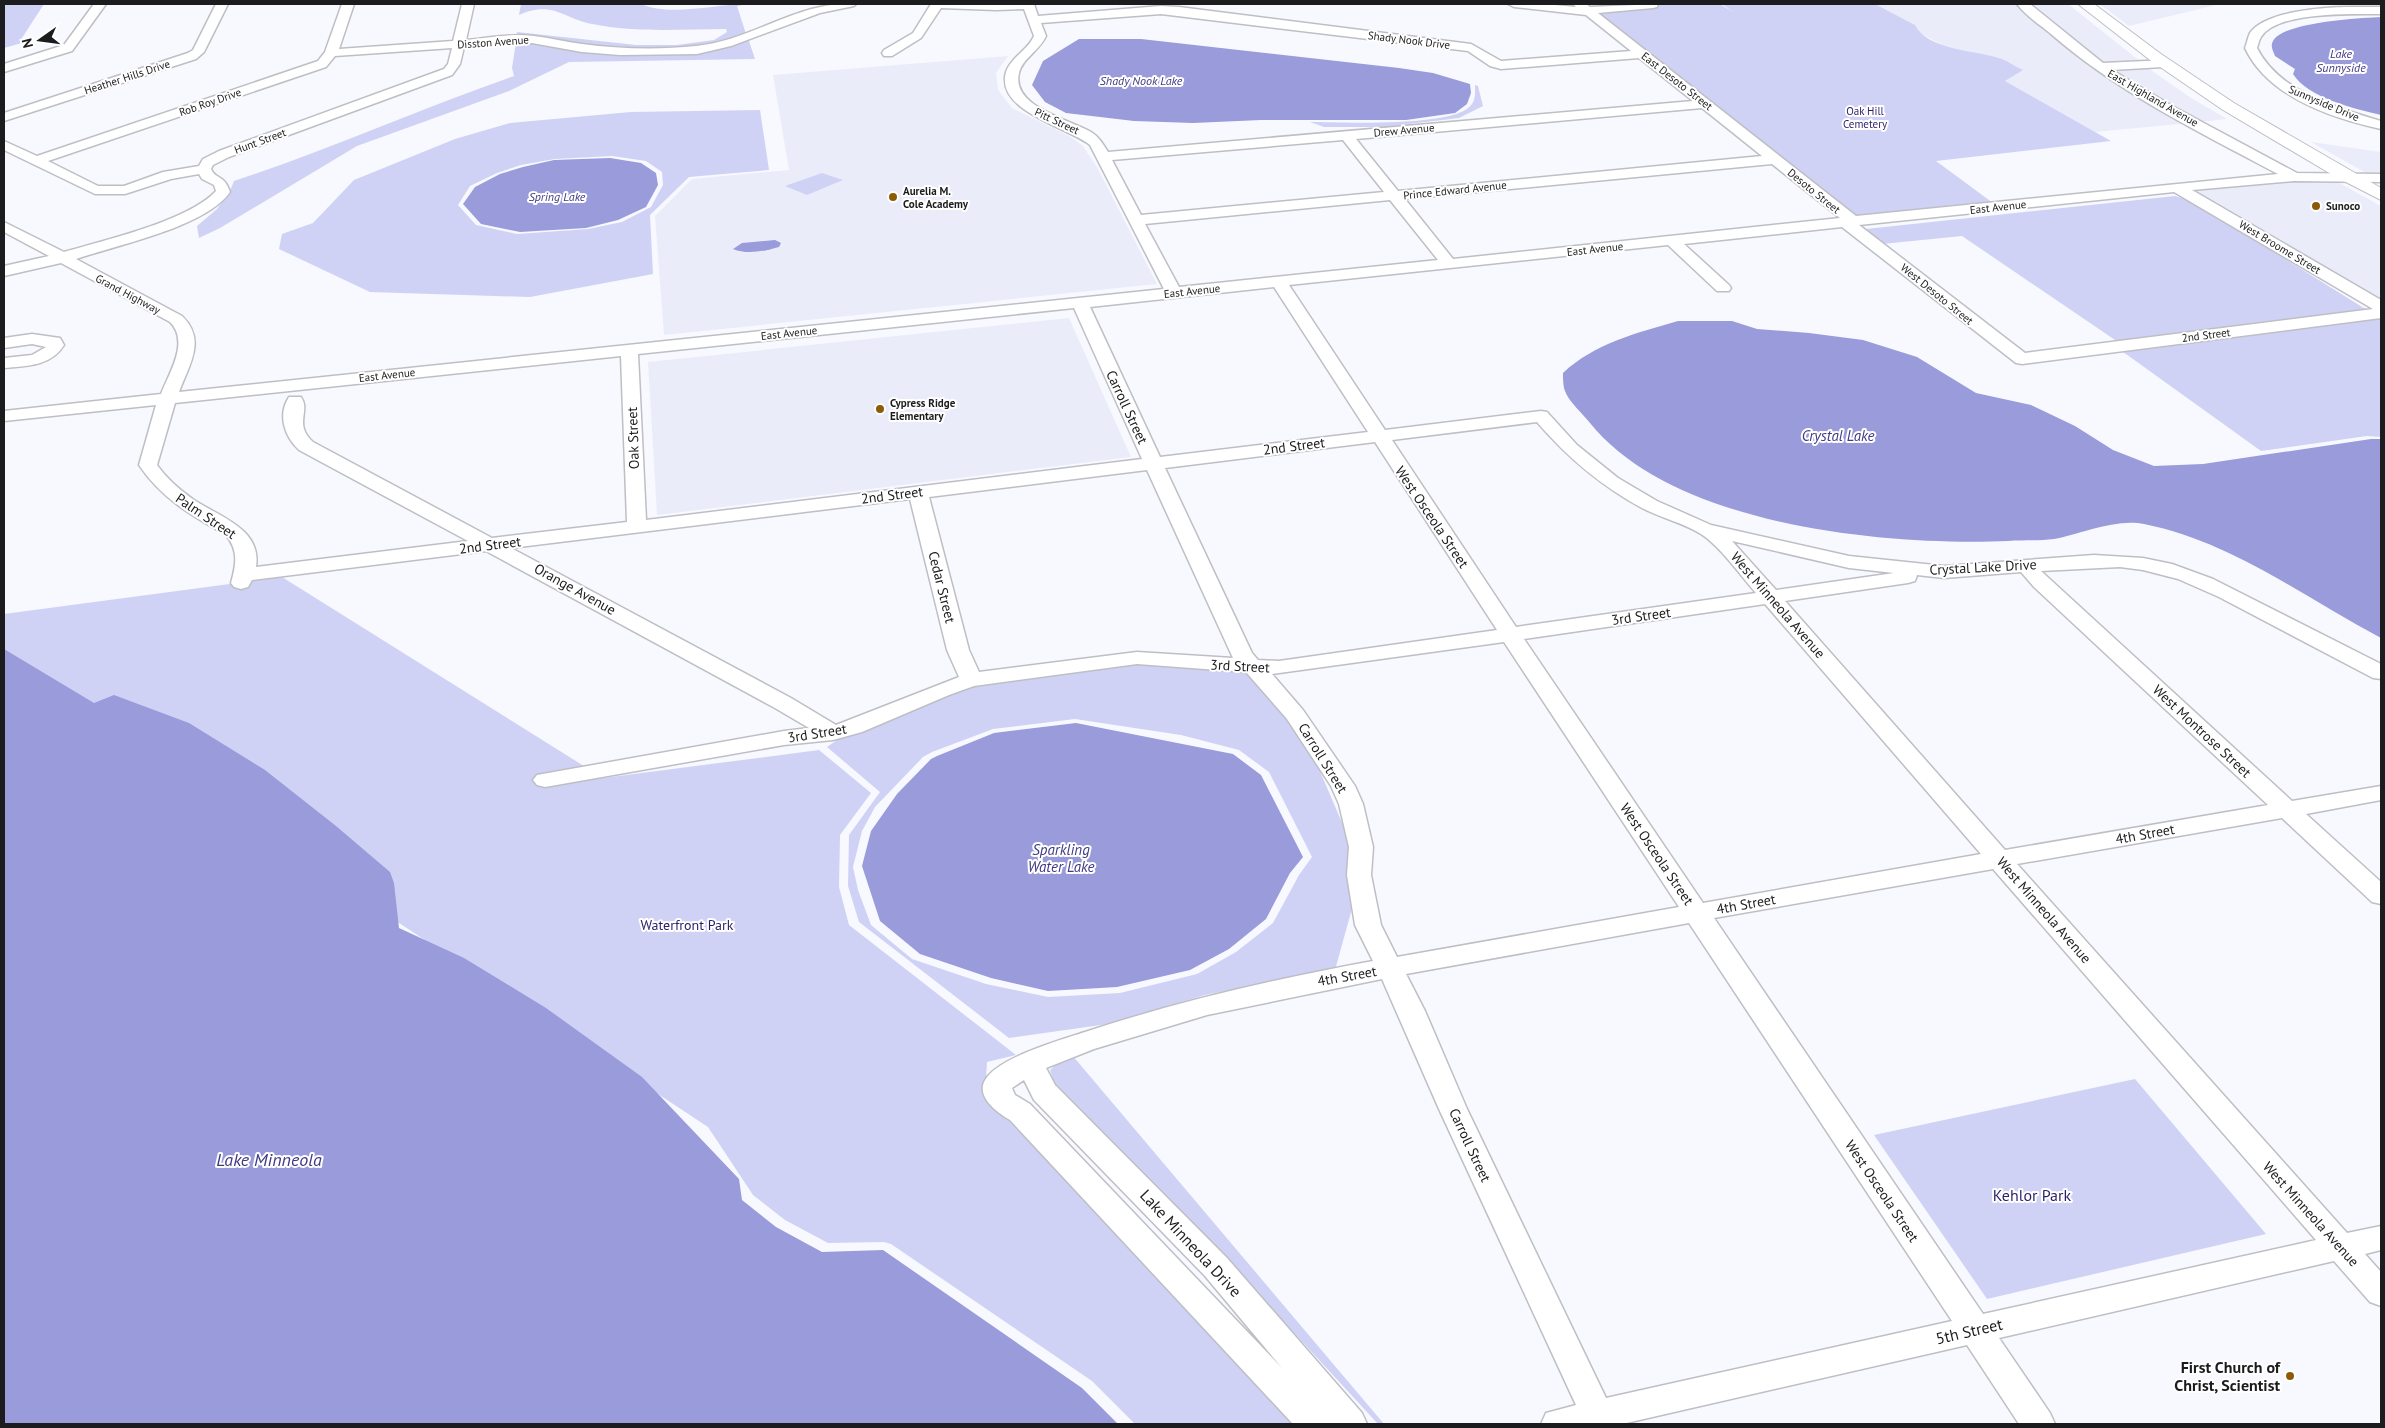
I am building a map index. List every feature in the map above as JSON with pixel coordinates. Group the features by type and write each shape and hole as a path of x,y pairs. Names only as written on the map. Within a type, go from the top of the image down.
{"highway":[{"path":"2085,4 2163,62 2245,116 2347,177 2381,195"}],"street":[{"path":"4,68 68,48 100,4"},
{"name":"Heather Hills Drive","path":"4,117 192,56 198,52 222,4"},
{"path":"331,54 348,4"},
{"name":"Hunt Street","path":"204,169 208,162 224,154 448,72 454,64 468,4"},
{"name":"Disston Avenue","path":"331,54 532,39 611,50 684,50 721,45 817,10 850,4"},
{"path":"888,53 917,35 938,4 996,7 1028,5"},
{"path":"1514,4 1593,10 1653,6"},
{"name":"East Highland Avenue","path":"2023,4 2073,47 2100,67 2149,98 2294,177"},
{"name":"Pitt Street","path":"1028,5 1039,40 1014,69 1011,83 1013,91 1030,108 1090,137 1103,157 1174,293"},
{"name":"Shady Nook Drive","path":"1034,20 1169,7 1471,48 1494,63 1501,65 1642,54"},
{"name":"East Desoto Street","path":"1584,8 1774,159"},
{"name":"Sunnyside Drive","path":"2381,11 2321,13 2288,18 2261,29 2256,34 2251,48 2256,62 2265,72 2282,85 2336,110 2381,124"},
{"name":"Rob Roy Drive","path":"36,161 318,65 326,61 331,54"},
{"path":"2100,67 2163,62"},
{"name":"Drew Avenue","path":"1103,157 1706,104"},
{"path":"1346,135 1449,264"},
{"path":"4,145 95,190 125,190 168,175 204,169 207,176 220,182 223,192 213,203 176,222 62,258 4,271"},
{"name":"Prince Edward Avenue","path":"1136,220 1774,159"},
{"name":"Desoto Street","path":"1774,159 1850,222"},
{"name":"East Avenue","path":"4,416 2178,188 2294,177 2381,178"},
{"name":"West Broome Street","path":"2178,188 2381,308"},
{"name":"West Desoto Street","path":"1850,222 2022,358 2031,357"},
{"name":"Grand Highway","path":"4,226 183,325 187,335 188,346 168,398"},
{"path":"1672,241 1723,288"},
{"path":"4,281 46,269 62,258"},
{"name":"West Osceola Street","path":"1279,282 1378,436 2038,1424"},
{"name":"Carroll Street","path":"1080,303 1242,656 1264,678 1295,715 1343,786 1350,804 1361,847 1359,876 1368,926 1390,968 1462,1127 1600,1419"},
{"name":"2nd Street","path":"2031,357 2381,313"},
{"path":"4,343 42,339 54,342 56,345 50,353 41,357 4,363"},
{"name":"Oak Street","path":"629,350 637,527"},
{"name":"Palm Street","path":"168,398 148,465 156,478 181,500 233,531 240,538 247,553 248,561 242,579"},
{"name":"Orange Avenue","path":"295,401 292,431 296,438 306,446 783,703 833,734"},
{"name":"2nd Street","path":"242,579 491,544 1541,416"},
{"name":"Crystal Lake Drive","path":"1541,416 1570,449 1611,482 1650,505 1705,529 1849,562 1944,572 2118,560 2172,569 2204,581 2381,673"},
{"name":"Cedar Street","path":"918,492 958,650 971,680"},
{"name":"West Minneola Avenue","path":"1705,529 1727,547 2381,1294"},
{"name":"West Montrose Street","path":"2025,565 2381,896"},
{"name":"3rd Street","path":"545,780 702,754 784,738 833,734 941,690 971,680 1137,658 1279,668 1944,572"},
{"name":"4th Street","path":"1314,1424 1020,1112 1005,1103 998,1095 998,1083 1030,1064 1064,1049 1153,1019 1258,992 1696,912 2381,793"},
{"name":"Lake Minneola Drive","path":"1030,1064 1044,1092 1216,1267 1350,1424"},
{"name":"5th Street","path":"1558,1424 1600,1419 1975,1330 2381,1238"}],"shaded area":[{"path":"1875,4 2018,4 2068,47 2189,123 2095,132 2005,81 2022,70 2002,59 1946,47 1918,32 1915,25"},
{"path":"2028,4 2068,4 2141,62 2103,65"},
{"path":"2100,4 2220,4 2129,26"},
{"name":"Aurelia M. Cole Academy","path":"1008,56 996,73 998,90 1012,108 1069,136 1082,145 1097,167 1157,284 664,335 655,216 692,179 789,170 773,75"},
{"path":"2145,66 2191,98 2227,119 2200,122 2174,109 2108,68"},
{"path":"2311,142 2381,152 2381,175 2368,174"},
{"path":"2332,179 2381,206 2381,303 2188,189 2237,184"},
{"name":"Cypress Ridge Elementary","path":"1069,318 1131,457 657,515 648,362"}],"green space":[{"path":"4,4 44,4 20,41 32,40 4,48"},
{"path":"521,4 641,4 653,8 679,10 747,4 737,6 746,34 704,47 622,50 516,39 517,32 636,45 677,45 714,40 727,32 726,29 625,29 582,22 558,12 541,9 519,15"},
{"name":"Oak Hill Cemetery","path":"1627,4 1720,4 1733,12 1722,4 1875,4 1915,25 1921,34 1942,45 2002,59 2023,70 2005,81 2111,141 1936,161 1993,203 1857,216 1590,9 1628,6"},
{"path":"748,38 755,59 569,62 509,91 357,146 220,228 199,238 197,226 217,209 230,191 234,181 514,76 512,68 516,42 530,41 664,53"},
{"path":"1475,85 1478,86 1483,106 1459,118 1384,127 1324,127 1310,122 1397,122 1445,117 1462,112 1472,104 1475,97"},
{"path":"760,110 769,170 689,177 650,215 653,274 530,297 370,292 279,249 282,234 313,223 354,180 455,139 510,123 631,112","holes":["612,156 646,161 662,172 663,185 651,207 622,222 588,229 517,234 476,225 458,205 470,186 497,173 521,165 555,159"]},
{"path":"822,173 843,180 807,195 785,186"},
{"path":"2175,196 2192,201 2367,310 2118,342 1962,236 1882,244 1866,229"},
{"path":"2381,317 2381,437 2367,436 2261,451 2119,349"},
{"name":"Waterfront Park","path":"282,577 603,778 819,750 871,793 840,835 839,887 849,925 1016,1055 987,1062 985,1096 989,1103 1010,1119 1295,1424 1135,1424 1092,1381 891,1244 884,1242 828,1243 785,1220 753,1195 708,1127 4,662 4,614"},
{"path":"1137,663 1246,672 1273,700 1307,746 1347,834 1350,847 1353,905 1335,970 1205,995 1108,1024 1009,1038 859,922 848,886 849,835 880,792 827,747 843,736 967,686","holes":["1075,719 1181,735 1239,750 1269,772 1312,857 1299,875 1273,923 1236,952 1197,974 1120,993 1048,997 986,984 912,959 871,925 858,890 853,867 862,831 875,807 923,757 993,729"]},
{"path":"1072,1055 1384,1424 1378,1424 1228,1261 1056,1088 1050,1070 1065,1057"},
{"name":"Kehlor Park","path":"2135,1079 2266,1234 1987,1299 1874,1135"}],"water":[{"name":"Lake Sunnyside","path":"2381,17 2381,115 2333,101 2310,90 2293,74 2295,69 2275,56 2272,48 2273,41 2291,29 2323,22"},
{"name":"Shady Nook Lake","path":"1079,39 1141,39 1399,68 1433,73 1470,84 1471,93 1467,104 1455,113 1406,120 1261,120 1193,123 1134,121 1066,113 1045,102 1032,85 1043,61"},
{"name":"Spring Lake","path":"610,158 641,163 656,173 658,185 646,207 618,220 586,228 520,232 481,224 463,204 475,187 500,174 554,160"},
{"path":"775,240 781,243 779,247 768,250 750,252 733,249 742,243"},
{"name":"Crystal Lake","path":"1678,321 1732,321 1757,329 1863,340 1917,357 1976,393 2031,405 2075,426 2113,450 2154,466 2203,464 2381,439 2381,638 2238,557 2177,532 2144,524 2122,523 2043,540 1958,542 1902,539 1843,533 1784,523 1726,507 1673,486 1627,458 1590,423 1567,395 1564,387 1563,373 1589,354 1617,340"},
{"name":"Lake Minneola","path":"4,649 94,703 114,695 189,723 265,770 390,872 394,883 399,928 464,958 546,1008 642,1077 739,1179 742,1200 776,1227 822,1252 883,1250 1082,1388 1118,1424 4,1424"},
{"name":"Sparkling Water Lake","path":"1076,723 1233,754 1261,775 1303,857 1290,873 1266,919 1229,949 1190,970 1117,987 1048,991 991,978 920,954 880,921 862,866 871,831 897,794 931,759 994,733"}],"place":[{"name":"Aurelia M. Cole Academy","path":"893,197"},
{"name":"Sunoco","path":"2316,206"},
{"name":"Cypress Ridge Elementary","path":"880,409"},
{"name":"First Church of Christ, Scientist","path":"2290,1376"}]}
